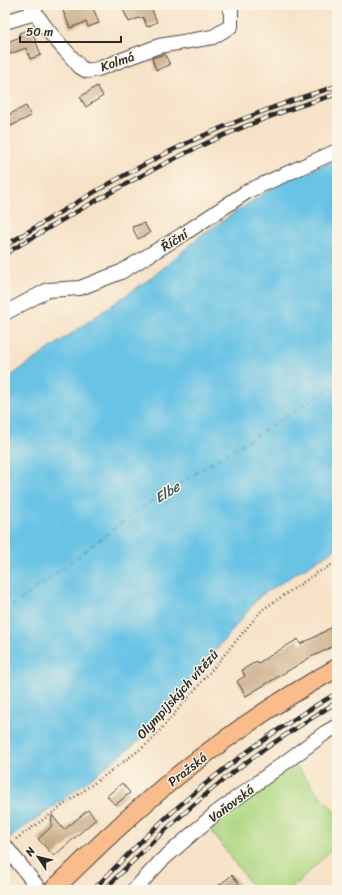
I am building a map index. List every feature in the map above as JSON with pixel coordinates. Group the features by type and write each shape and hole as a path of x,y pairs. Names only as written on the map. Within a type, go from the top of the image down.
{"main road":[{"name":"Pražská","path":"51,890 176,777 267,710 313,681 337,668"}],"street":[{"name":"Kolmá","path":"33,9 46,28 80,67 87,71 159,46 213,37 231,26 229,5"},
{"path":"5,22 33,9"},
{"name":"Říční","path":"5,313 48,290 80,288 121,272 182,235 248,191 337,152"},
{"name":"Vaňovská","path":"134,890 161,861 216,812 325,733 337,726"},
{"path":"6,847 51,890"}],"path":[{"name":"Olympijských vítězů","path":"6,847 150,742 200,686 262,610 317,573 337,562"}],"green space":[{"path":"292,761 337,814 337,844 291,890 255,890 207,825"}],"water":[{"name":"Elbe","path":"337,159 337,548 260,596 148,734 59,803 5,841 5,381 155,275 204,233 278,184"}],"building":[{"path":"78,5 92,5 99,23 88,27 86,22 70,28 63,11"},
{"path":"121,5 150,5 157,22 147,27 143,17 129,22"},
{"path":"31,29 41,55 30,59 26,48 10,54 5,43 20,37 19,33"},
{"path":"165,54 170,65 156,70 152,58"},
{"path":"97,86 103,96 86,107 80,97"},
{"path":"26,106 31,116 11,126 6,116"},
{"path":"144,223 150,233 138,239 132,227"},
{"path":"337,624 337,644 311,657 246,696 237,681 245,676 242,670 257,661 258,663 298,639 300,644"},
{"path":"122,783 130,793 115,805 107,796"},
{"path":"88,810 96,819 54,856 38,839 51,827 52,815 64,830"},
{"path":"232,875 244,890 213,890"}],"ferry route":[{"path":"5,612 141,508 337,384"}],"railway":[{"path":"5,246 94,192 187,143 261,112 337,86"},
{"path":"5,254 119,188 190,151 226,134 262,120 337,94"},
{"path":"93,890 133,849 189,797 269,736 337,693"},
{"path":"104,890 136,857 222,781 288,733 337,702"}]}
